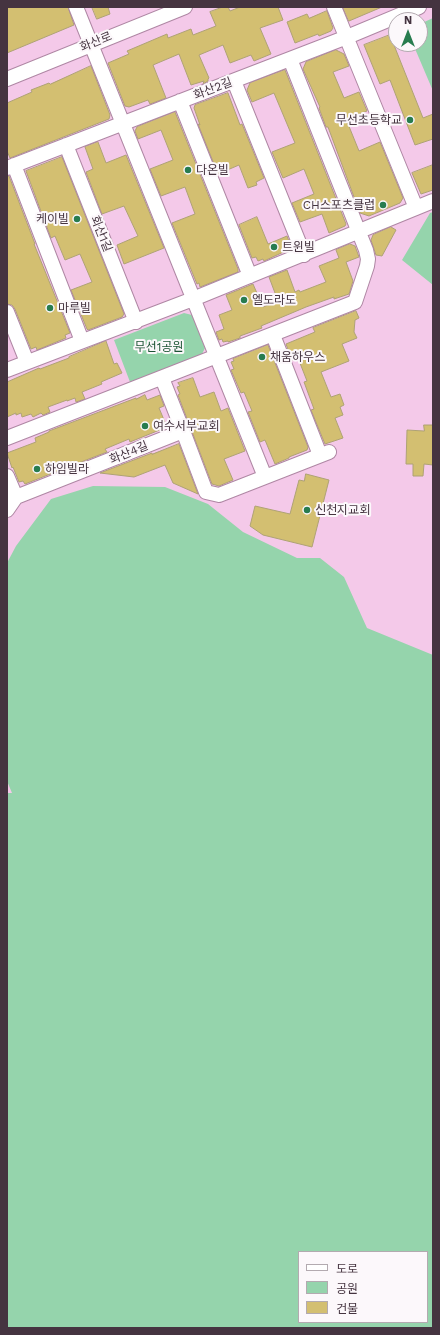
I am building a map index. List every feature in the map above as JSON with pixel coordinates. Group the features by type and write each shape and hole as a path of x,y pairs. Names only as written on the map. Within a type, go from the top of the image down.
{"street":[{"path":"76,7 265,477"},
{"name":"화산로","path":"7,79 185,7"},
{"path":"334,7 416,208"},
{"name":"화산2길","path":"10,167 347,37 419,7"},
{"path":"7,438 355,302 368,259 360,232 290,59"},
{"path":"234,81 304,255"},
{"path":"180,101 250,276"},
{"name":"화산1길","path":"66,145 136,322"},
{"path":"10,167 82,341"},
{"path":"7,370 136,322 304,255 433,201"},
{"path":"7,312 27,362"},
{"path":"162,378 206,492 219,495 324,453 273,335"},
{"name":"화산4길","path":"16,497 183,431"},
{"path":"7,476 16,497 7,510"}],"green space":[{"path":"433,18 433,91 416,52 428,52 428,20"},
{"path":"433,212 433,285 402,260 430,213"},
{"name":"무선1공원","path":"184,313 192,315 205,348 202,354 130,382 114,340"},
{"path":"93,486 165,487 208,504 243,532 297,558 320,558 344,577 367,628 433,655 433,1328 7,1328 7,793 12,793 7,781 7,563 16,546 51,499"}],"building":[{"path":"7,7 68,7 74,25 7,53"},
{"path":"92,7 108,7 110,14 97,19"},
{"path":"223,7 228,7 230,11 240,7 278,7 283,20 260,28 271,54 254,61 251,55 230,63 223,45 199,55 209,78 208,81 203,84 204,81 191,85 179,54 153,65 166,98 150,104 148,100 129,107 125,106 108,63 129,54 127,51 167,34 168,38 191,29 193,35 216,26 210,12"},
{"path":"343,7 382,7 349,21"},
{"path":"327,11 333,28 331,31 319,36 318,34 295,43 287,22 307,14 309,18"},
{"path":"388,36 388,52 397,52 423,118 433,114 433,139 415,145 390,80 380,84 364,45"},
{"path":"336,50 344,54 349,66 333,72 344,98 359,92 367,111 346,119 359,151 380,142 403,198 400,203 369,216 360,213 328,127 326,127 319,108 320,107 303,69 306,62"},
{"path":"91,66 110,115 109,119 10,158 7,151 7,103 32,92 31,90 49,83 50,84"},
{"path":"285,70 346,224 345,226 329,233 322,214 300,222 292,203 314,194 304,169 283,178 272,152 295,143 274,93 252,102 247,90 250,83"},
{"path":"228,93 240,125 242,124 264,178 256,182 257,185 248,188 239,165 218,174 198,124 200,125 194,108 195,105"},
{"path":"175,112 238,269 238,272 200,287 199,283 197,284 172,223 195,214 185,187 161,196 150,169 173,160 161,130 138,139 135,131 137,127"},
{"path":"98,142 106,163 126,155 164,248 124,264 117,245 138,236 124,206 102,214 86,172 93,169 85,147"},
{"path":"62,157 124,314 122,317 88,330 71,290 92,282 80,254 65,260 55,236 51,238 26,171"},
{"path":"433,165 433,190 421,194 412,173"},
{"path":"7,176 9,176 34,244 70,333 65,335 66,338 37,350 36,347 31,349 15,309 12,305 7,304"},
{"path":"257,217 268,244 287,236 290,249 264,261 263,259 258,261 256,257 252,258 239,225"},
{"path":"391,227 396,230 382,256 376,255 371,240 373,235"},
{"path":"350,244 355,246 359,257 346,262 353,281 349,294 334,299 334,297 306,307 261,326 262,328 240,336 240,338 228,342 223,342 222,339 219,340 216,332 224,329 219,315 232,310 226,295 253,284 263,307 278,301 269,277 287,270 295,292 299,290 300,292 326,282 319,266 339,258 336,250"},
{"path":"356,311 359,318 355,320 354,332 357,338 342,344 349,361 321,372 331,397 340,394 344,405 340,407 343,415 335,418 343,438 325,444 311,410 314,409 304,382 307,381 298,358 292,360 286,344 315,332 313,328"},
{"path":"106,341 114,364 117,363 122,373 101,382 102,384 82,392 85,399 76,402 75,398 48,407 50,412 43,415 41,413 33,417 31,414 22,417 21,413 16,415 16,413 7,417 7,382 39,368 40,369 69,358"},
{"path":"268,345 308,447 307,450 275,464 265,440 260,442 248,412 252,411 244,392 241,393 231,370 234,369 231,362 234,361 233,359"},
{"path":"193,378 200,397 214,392 221,411 228,408 245,451 224,459 233,480 219,486 212,484 178,395 180,394 177,387 180,386 178,383"},
{"path":"145,395 147,400 160,395 164,406 159,408 167,427 130,442 129,439 105,449 107,452 73,465 72,462 56,468 58,471 25,484 23,481 19,482 7,453 36,442 35,438 49,431"},
{"path":"424,425 433,425 433,465 424,464 423,476 413,476 413,464 406,464 407,430 424,431"},
{"path":"179,444 198,494 173,483 165,465 134,477 100,473 152,453"},
{"name":"신천지교회","path":"306,474 329,480 312,547 263,535 250,526 255,506 290,514 299,480 304,481"}],"place":[{"name":"무선초등학교","path":"410,120"},
{"name":"다온빌","path":"188,170"},
{"name":"CH스포츠클럽","path":"383,205"},
{"name":"케이빌","path":"77,219"},
{"name":"트윈빌","path":"274,247"},
{"name":"엘도라도","path":"244,300"},
{"name":"마루빌","path":"50,308"},
{"name":"채움하우스","path":"262,357"},
{"name":"여수서부교회","path":"145,426"},
{"name":"하임빌라","path":"37,469"},
{"name":"신천지교회","path":"307,510"}]}
